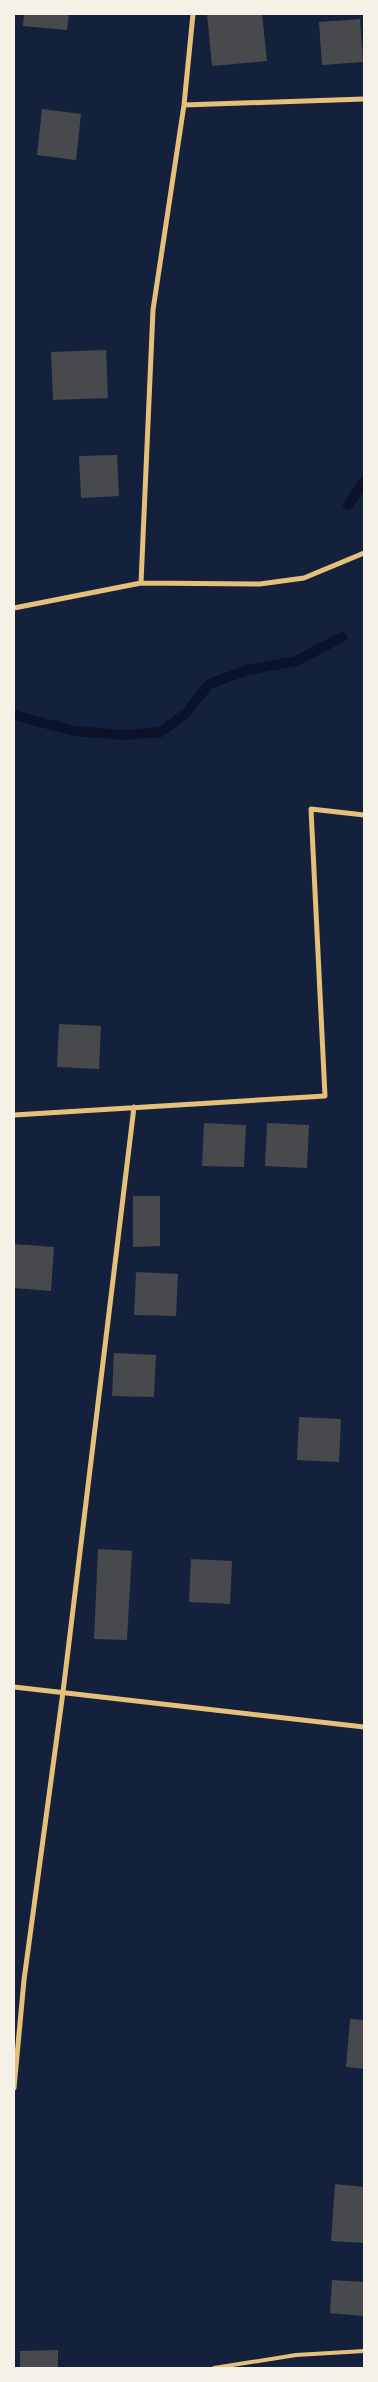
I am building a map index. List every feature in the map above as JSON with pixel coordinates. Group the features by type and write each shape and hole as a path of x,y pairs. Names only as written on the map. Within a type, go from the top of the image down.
{"street":[{"path":"141,583 152,310 184,105 193,14"},
{"path":"184,105 364,99"},
{"path":"14,608 141,583 260,584 304,578 364,553"},
{"path":"14,1115 325,1096 311,809 364,815"},
{"path":"14,2088 24,1980 64,1692 134,1107"},
{"path":"14,1687 364,1727"}],"lane":[{"path":"214,2368 296,2355 364,2351"}],"building":[{"path":"24,14 69,14 67,30 23,26"},
{"path":"207,14 262,14 267,61 212,66"},
{"path":"360,19 363,62 322,65 319,22"},
{"path":"42,109 81,114 76,160 37,155"},
{"path":"106,350 108,398 53,400 51,352"},
{"path":"117,455 119,496 81,498 79,456"},
{"path":"59,1024 101,1026 99,1069 57,1067"},
{"path":"204,1123 246,1125 244,1167 202,1166"},
{"path":"267,1123 309,1125 307,1168 265,1166"},
{"path":"133,1196 160,1196 160,1246 133,1247"},
{"path":"14,1244 54,1247 51,1291 14,1288"},
{"path":"136,1272 178,1274 176,1316 134,1315"},
{"path":"114,1353 156,1355 154,1397 112,1396"},
{"path":"299,1417 341,1419 339,1462 297,1460"},
{"path":"98,1549 132,1551 127,1640 94,1639"},
{"path":"191,1559 232,1561 230,1604 189,1602"},
{"path":"350,2019 364,2020 364,2069 346,2067"},
{"path":"335,2184 364,2187 364,2243 331,2241"},
{"path":"332,2280 364,2282 364,2316 330,2313"},
{"path":"58,2350 58,2368 20,2368 20,2351"}],"waterway":[{"path":"348,505 364,482"},
{"path":"14,715 74,731 125,735 161,732 186,713 209,684 248,670 296,661 342,637"}]}
